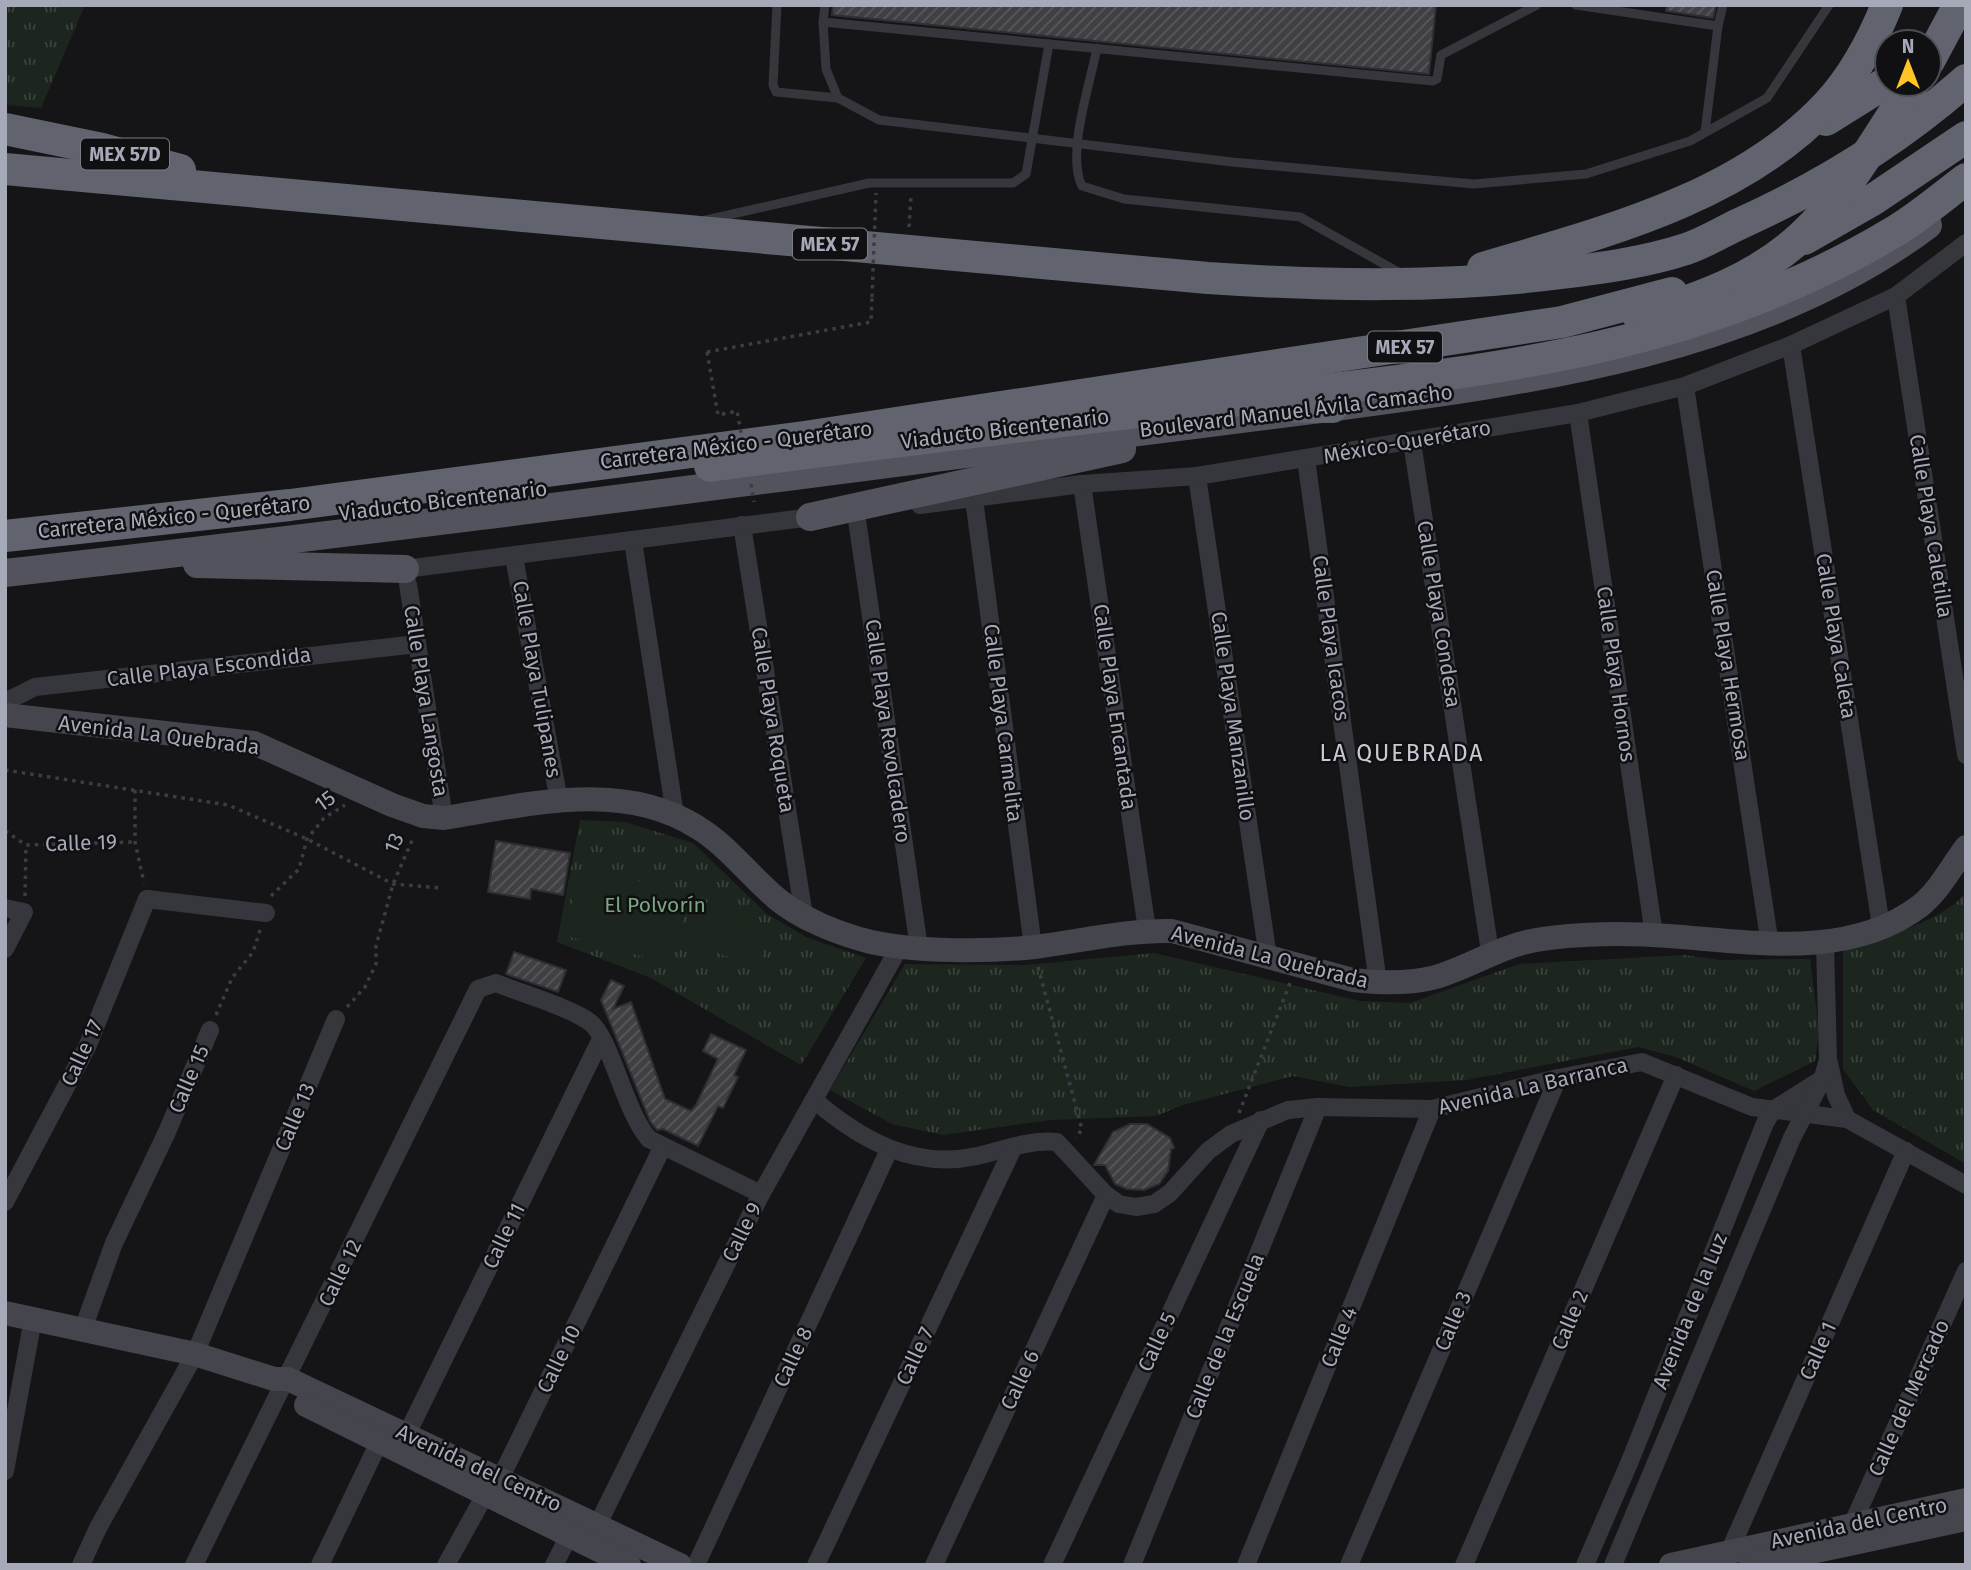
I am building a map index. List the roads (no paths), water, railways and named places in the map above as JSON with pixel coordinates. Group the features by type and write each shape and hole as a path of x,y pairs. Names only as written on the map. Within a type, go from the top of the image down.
{"highway":[{"path":"1755,161 1791,137 1828,104 1860,62 1887,5"},
{"path":"1943,35 1959,5"},
{"path":"1943,42 1966,23"},
{"name":"MEX 57","path":"5,169 1324,286 1420,284 1522,278 1607,267 1687,248 1772,209 1860,162 1966,80"},
{"path":"1420,284 1539,251 1639,219 1688,197 1755,161 1873,90"},
{"path":"1486,369 1698,298 1761,267 1800,238 1831,205 1904,98"},
{"name":"MEX 57D","path":"5,129 114,152 241,191"},
{"name":"Carretera México - Querétaro","path":"5,536 304,503 804,437 1562,322 1697,286 1784,250 1874,199 1966,137"},
{"name":"Viaducto Bicentenario","path":"5,554 419,505 807,453 1486,369 1637,340 1700,322 1778,290 1893,233 1966,179"},
{"path":"1037,402 1332,407"},
{"path":"5,530 46,531"}],"main road":[{"name":"Boulevard Manuel Ávila Camacho","path":"5,573 1332,407 1482,387 1572,371 1711,333 1798,299 1895,250 1966,197"},
{"path":"810,517 1093,457 1223,421"},
{"path":"100,562 407,577"}],"street":[{"name":"México-Querétaro","path":"407,577 514,556 742,525 1082,484 1197,476 1578,413 1685,386 1791,345 1896,296 1966,243"},
{"name":"Calle Playa Caletilla","path":"1896,296 1966,755"},
{"name":"Calle Playa Caleta","path":"1791,345 1881,926"},
{"name":"Calle Playa Hermosa","path":"1685,386 1770,945"},
{"name":"Calle Playa Hornos","path":"1578,413 1654,935"},
{"name":"Calle Playa Condesa","path":"1412,442 1490,952"},
{"name":"Calle Playa Icacos","path":"1306,459 1378,983"},
{"name":"Calle Playa Manzanillo","path":"1197,476 1268,957"},
{"name":"Calle Playa Encantada","path":"1082,484 1147,930"},
{"name":"Calle Playa Carmelita","path":"974,499 1033,947"},
{"name":"Calle Playa Revolcadero","path":"856,513 910,947"},
{"name":"Calle Playa Roqueta","path":"742,525 804,916"},
{"path":"632,541 675,815"},
{"name":"Calle Playa Tulipanes","path":"514,556 559,801"},
{"name":"Calle Playa Langosta","path":"407,577 417,644 434,817"},
{"name":"Calle Playa Escondida","path":"5,702 35,687 417,644"},
{"name":"Avenida La Quebrada","path":"5,715 254,743 365,794 434,817 559,801 614,799 643,804 675,815 719,843 776,899 804,916 870,941 910,947 1033,947 1147,930 1185,934 1378,983 1435,977 1490,952 1557,938 1654,935 1770,945 1825,943 1881,926 1922,904 1966,847"},
{"name":"Calle 17","path":"5,1202 87,1047 147,899 266,913"},
{"path":"5,908 24,912 5,949"},
{"name":"Avenida de la Luz","path":"1613,1565 1804,1114 1822,1080 1828,1060 1825,943"},
{"name":"Calle 9","path":"598,1524 761,1194 814,1100 910,947"},
{"name":"Calle 12","path":"194,1565 281,1383 478,989 496,983 589,1021 601,1039"},
{"name":"Calle 13","path":"195,1354 336,1020"},
{"name":"Calle 15","path":"83,1329 114,1243 167,1132 209,1030"},
{"path":"601,1039 638,1127 662,1148 761,1194"},
{"name":"Calle 11","path":"320,1565 601,1039"},
{"path":"1828,1060 1836,1095 1847,1119"},
{"name":"Avenida La Barranca","path":"814,1100 844,1126 889,1150 930,1159 961,1159 1042,1140 1057,1142 1106,1195 1119,1203 1136,1207 1154,1203 1170,1193 1208,1151 1231,1134 1288,1110 1318,1107 1432,1109 1558,1078 1642,1062 1737,1103 1847,1119 1966,1185"},
{"name":"Calle 2","path":"1464,1565 1676,1075"},
{"name":"Calle 3","path":"1349,1565 1558,1078"},
{"path":"1773,1110 1822,1080"},
{"name":"Calle de la Escuela","path":"1132,1565 1318,1107"},
{"name":"Calle 4","path":"1246,1565 1432,1109"},
{"name":"Avenida de la Luz","path":"1585,1565 1773,1110"},
{"name":"Calle 5","path":"1052,1565 1261,1120"},
{"name":"Calle 10","path":"446,1565 493,1485 662,1148"},
{"name":"Calle 7","path":"816,1565 1013,1148"},
{"name":"Calle 8","path":"696,1565 889,1150"},
{"name":"Calle 1","path":"1730,1550 1906,1152"},
{"name":"Calle 6","path":"934,1565 1106,1195"},
{"name":"Calle del Mercado","path":"1852,1525 1966,1271"},
{"name":"Avenida del Centro","path":"5,1313 195,1354 281,1383 493,1485 570,1534 629,1565"},
{"path":"5,1471 33,1319"},
{"path":"81,1565 195,1354"},
{"name":"Avenida del Centro","path":"493,1485 598,1524 668,1562"},
{"name":"Avenida del Centro","path":"1671,1565 1966,1500"},
{"name":"Avenida del Centro","path":"1751,1565 1966,1519"},
{"path":"554,1565 570,1534"}],"lane":[{"path":"777,5 773,85 776,92 838,98 879,120 1232,162 1474,184 1586,174 1689,141 1767,98 1829,5"},
{"path":"825,5 825,69 838,98"},
{"path":"823,22 1433,81 1437,79 1441,55 1537,5"},
{"path":"1576,5 1718,26"},
{"path":"1705,132 1723,5"},
{"path":"667,229 869,183 1013,183 1026,174 1049,44"},
{"path":"1097,48 1078,144 1076,173 1082,186 1124,199 1300,217 1420,284"}],"district":[{"name":"LA QUEBRADA","path":"1402,753"}],"park label":[{"name":"El Polvorín","path":"655,905"}]}
